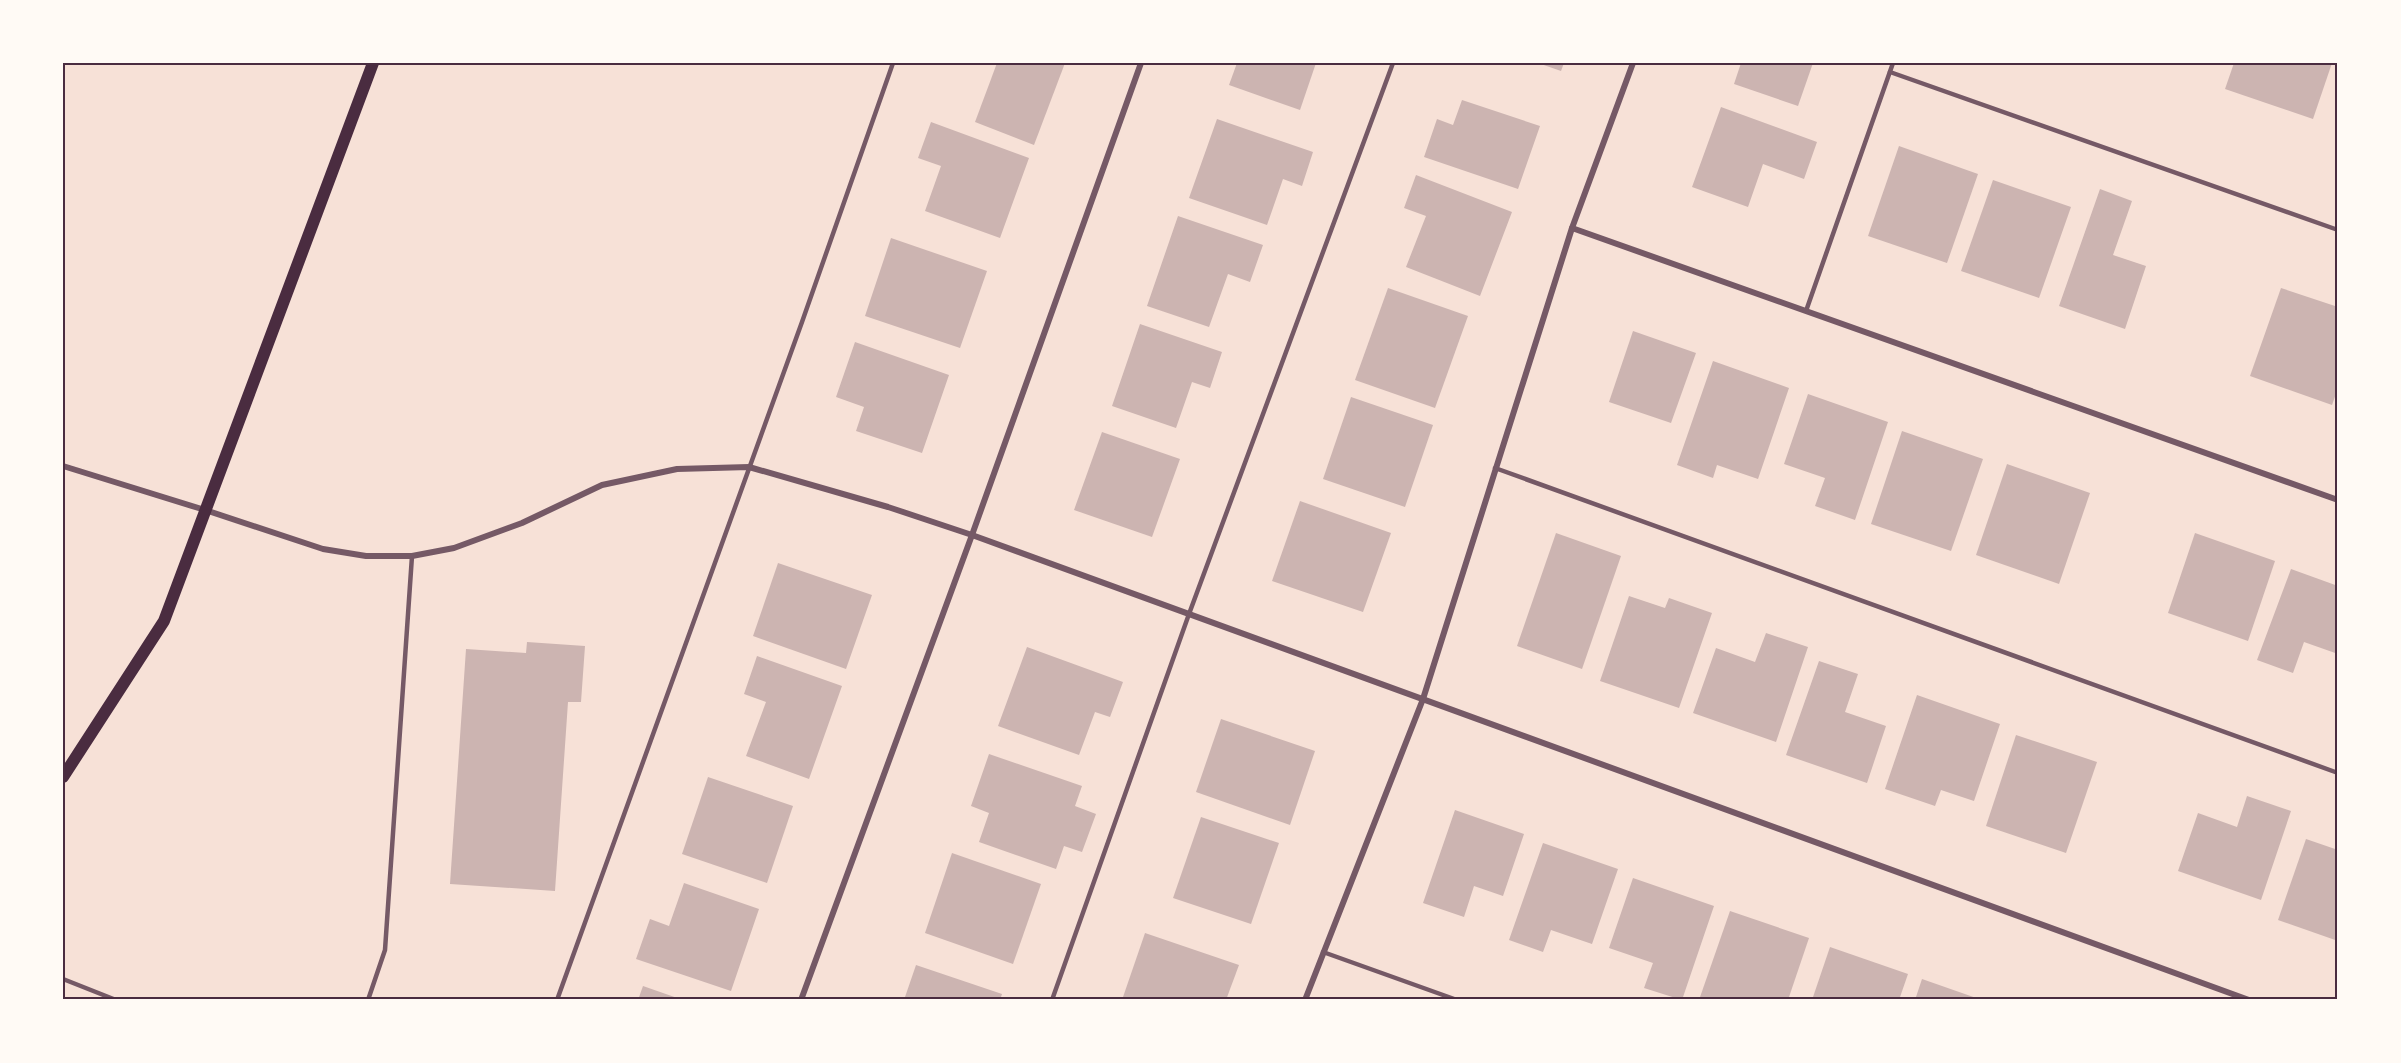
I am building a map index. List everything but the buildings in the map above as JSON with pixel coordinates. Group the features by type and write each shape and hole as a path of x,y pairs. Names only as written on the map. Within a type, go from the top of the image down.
{"main road":[{"path":"63,777 164,621 373,63"}],"street":[{"path":"801,1000 972,535 1141,63"},
{"path":"1305,1000 1423,699 1572,228 1633,63"},
{"path":"1572,228 2338,500"},
{"path":"63,466 323,549 366,556 412,556 464,545 522,523 602,485 677,469 749,467 888,507 972,535 2249,1000"}],"lane":[{"path":"557,1000 893,63"},
{"path":"1052,1000 1189,614 1393,63"},
{"path":"1806,311 1893,63"},
{"path":"1890,72 2338,230"},
{"path":"1496,468 2338,772"},
{"path":"368,1000 385,950 412,556"},
{"path":"1323,952 1457,1000"},
{"path":"63,979 116,1000"}]}
